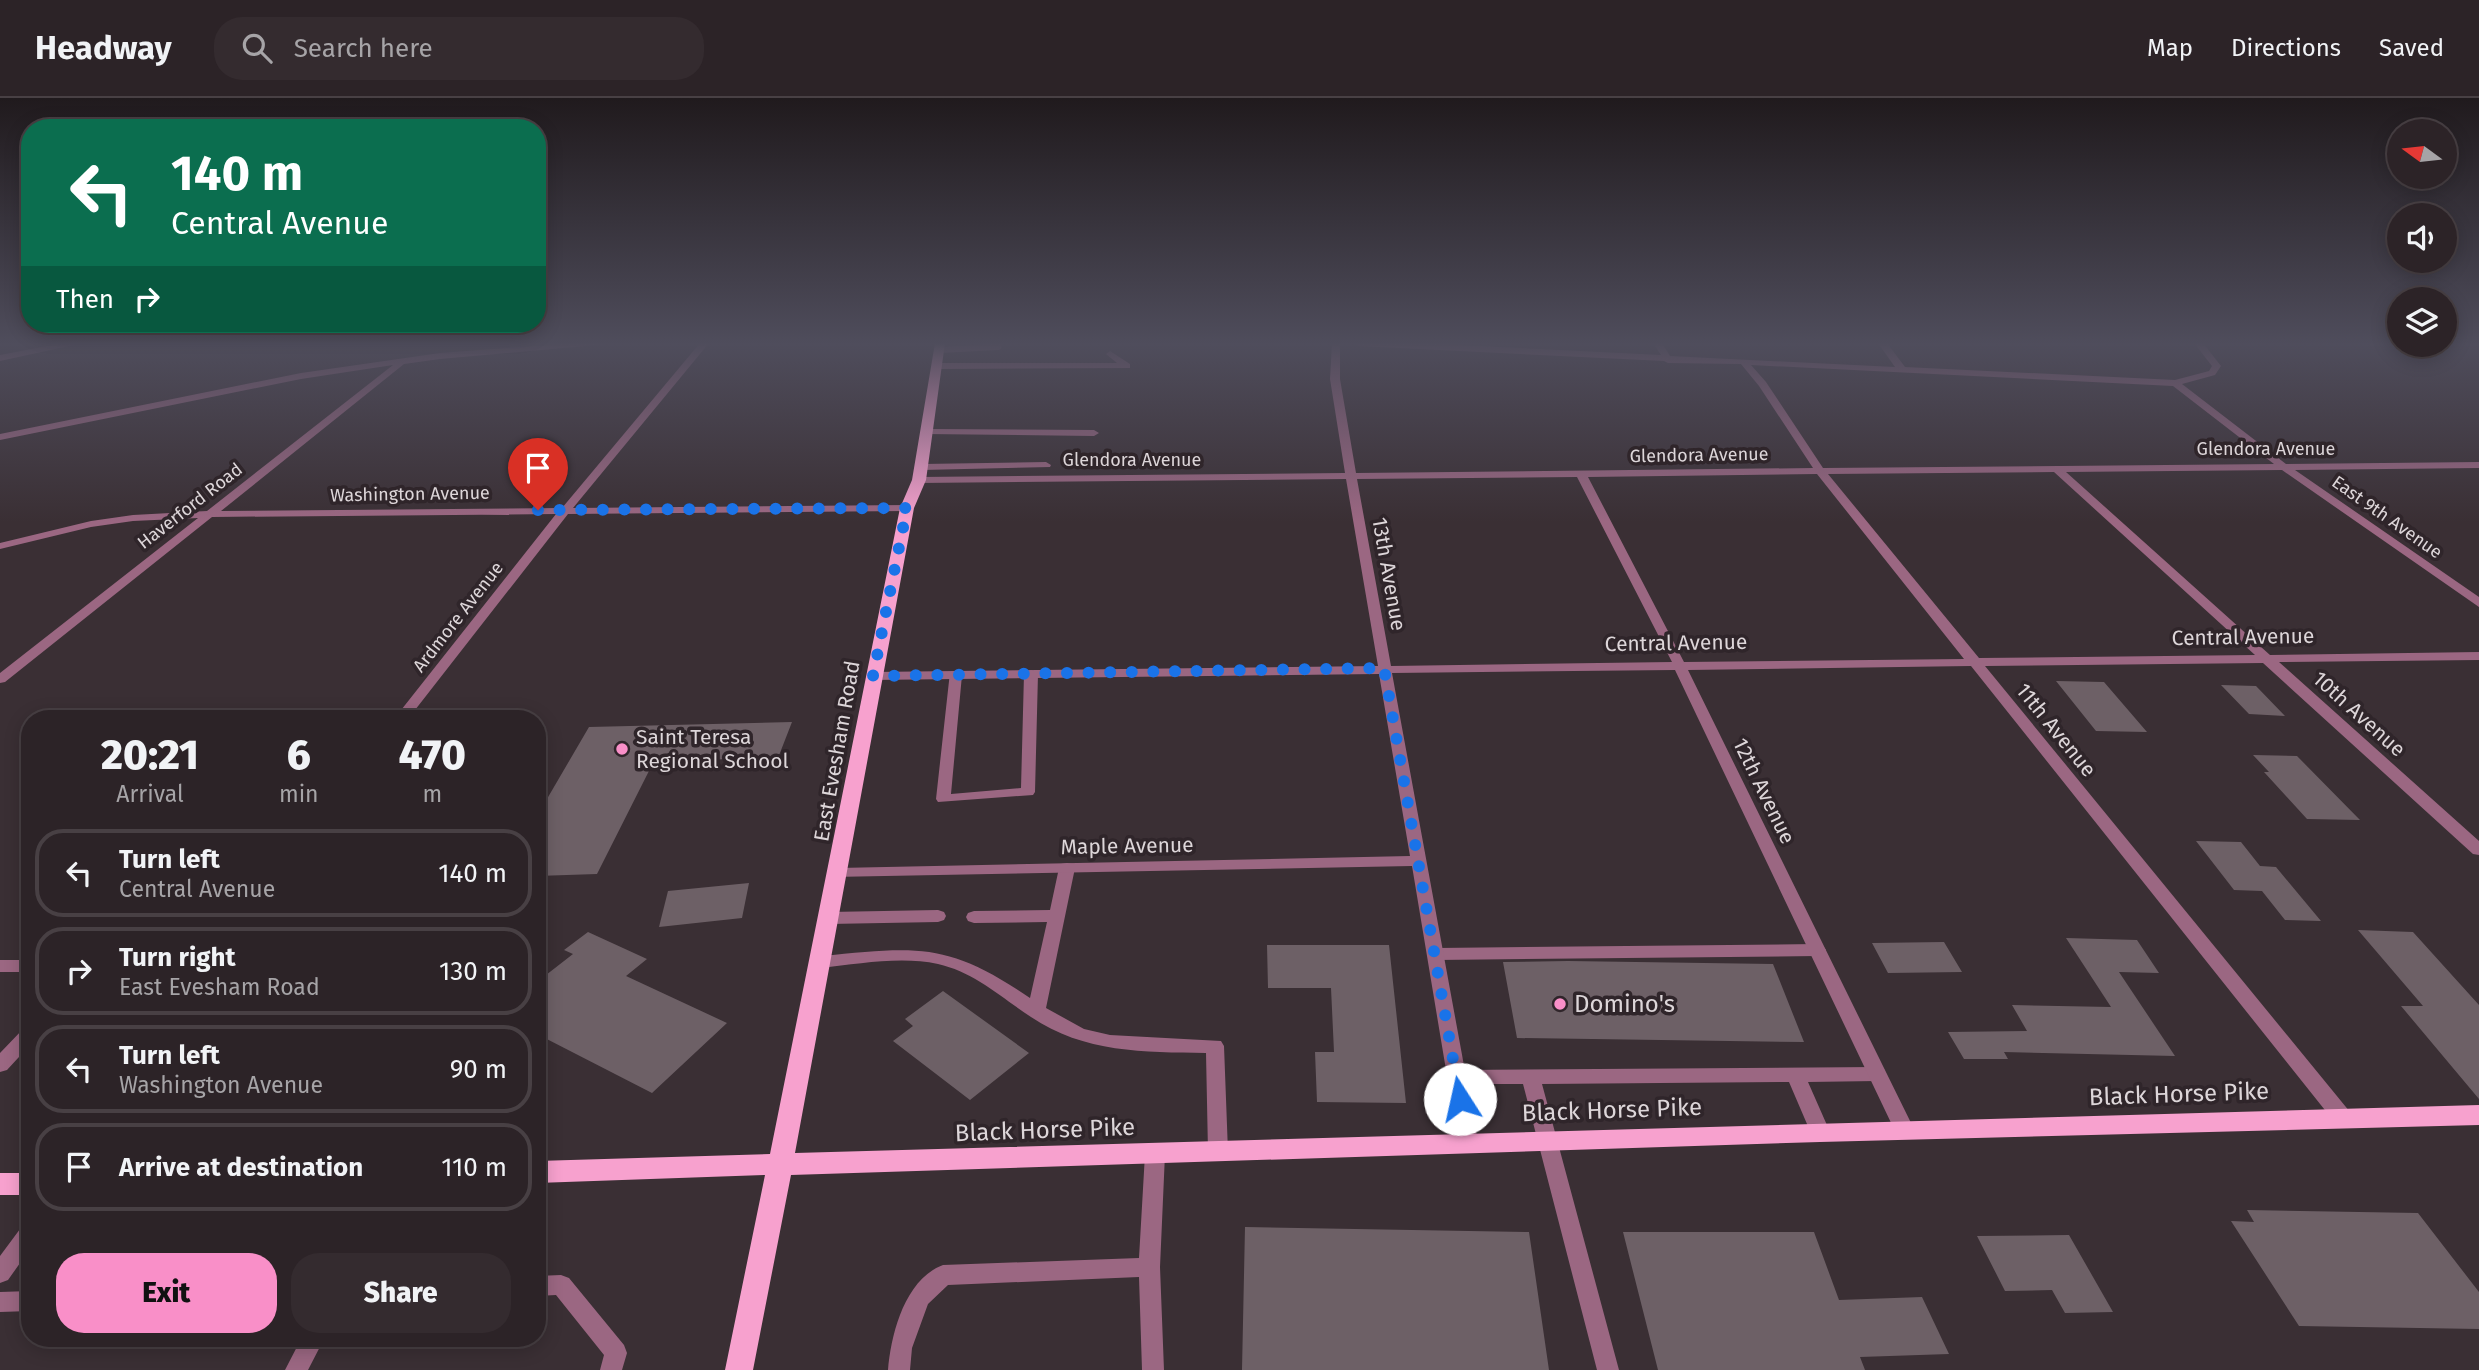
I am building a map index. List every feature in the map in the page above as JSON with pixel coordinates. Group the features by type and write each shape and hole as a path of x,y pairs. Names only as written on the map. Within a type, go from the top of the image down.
{"main road":[{"name":"East Evesham Road","path":"739,1370 821,962 873,676 907,508 920,473 932,402"},
{"name":"Black Horse Pike","path":"546,1172 780,1167 1904,1129 2479,1115"},
{"path":"0,1184 21,1184"}],"street":[{"path":"0,437 166,402"},
{"name":"Haverford Road","path":"0,679 351,402"},
{"name":"Ardmore Avenue","path":"408,710 565,510 656,402"},
{"name":"13th Avenue","path":"1339,402 1468,1142"},
{"name":"11th Avenue","path":"1775,402 1820,471 2343,1118"},
{"name":"East 9th Avenue","path":"2200,402 2284,467 2479,603"},
{"path":"928,432 1094,433"},
{"path":"920,473 1046,465"},
{"name":"Glendora Avenue","path":"920,473 1351,476 2479,465"},
{"name":"10th Avenue","path":"2055,468 2479,850"},
{"name":"12th Avenue","path":"1581,474 1679,664 1904,1129"},
{"name":"Washington Avenue","path":"0,546 91,524 133,518 207,514 907,508"},
{"name":"Central Avenue","path":"873,676 1973,660 2479,656"},
{"path":"956,675 943,799 1028,792 1031,674"},
{"name":"Maple Avenue","path":"838,873 1418,861"},
{"path":"1036,1012 1067,868"},
{"path":"829,918 938,916"},
{"path":"974,917 1057,916"},
{"path":"1437,954 1817,950"},
{"path":"821,962 908,956 942,958 973,970 1036,1012 1080,1035 1131,1044 1215,1046 1218,1152"},
{"path":"0,966 21,965"},
{"path":"0,1066 21,1042"},
{"path":"1456,1077 1877,1074"},
{"path":"1796,1076 1820,1132"},
{"path":"1531,1077 1608,1370"},
{"path":"1153,1370 1149,1267 1155,1154"},
{"path":"0,1273 21,1244"},
{"path":"899,1370 901,1348 919,1298 943,1275 1149,1267"},
{"path":"546,1286 561,1285 616,1353 611,1370"},
{"path":"0,1303 21,1302"},
{"path":"296,1370 309,1347"}],"building":[{"path":"2056,681 2104,682 2147,732 2096,731"},
{"path":"2221,685 2256,686 2285,716 2249,714"},
{"path":"792,722 778,758 654,761 597,874 546,876 546,801 589,727"},
{"path":"2253,755 2297,756 2360,820 2307,819 2264,772 2269,772"},
{"path":"2196,841 2241,842 2260,866 2276,867 2321,921 2285,920 2262,891 2234,890"},
{"path":"749,883 742,918 659,927 668,891"},
{"path":"2358,930 2413,932 2479,1005 2479,1099 2401,1006 2423,1006"},
{"path":"588,932 647,959 626,976 727,1023 652,1093 546,1039 546,975 573,954 564,950"},
{"path":"2066,938 2137,940 2159,973 2119,972 2175,1056 2004,1052 2008,1059 1964,1059 1948,1032 2027,1031 2012,1005 2111,1007"},
{"path":"1944,942 1962,972 1888,973 1872,943"},
{"path":"1267,945 1389,945 1406,1103 1317,1102 1315,1052 1334,1052 1331,988 1268,988"},
{"path":"1503,962 1773,964 1804,1042 1517,1038"},
{"path":"943,991 1029,1053 970,1100 893,1041 913,1026 905,1019"},
{"path":"2247,1210 2418,1213 2479,1292 2479,1329 2299,1326 2231,1221 2254,1222"},
{"path":"1245,1227 1529,1232 1549,1370 1242,1370"},
{"path":"1623,1232 1814,1232 1839,1300 1922,1297 1949,1354 1860,1357 1865,1370 1658,1370"},
{"path":"2069,1235 2113,1312 2065,1313 2052,1290 2005,1291 1977,1236"}],"place":[{"name":"Saint Teresa Regional School","path":"622,749"},
{"name":"Domino's","path":"1560,1004"}],"route":[{"path":"538,510 907,508 873,676 1384,668 1437,954 1460,1099"}]}
